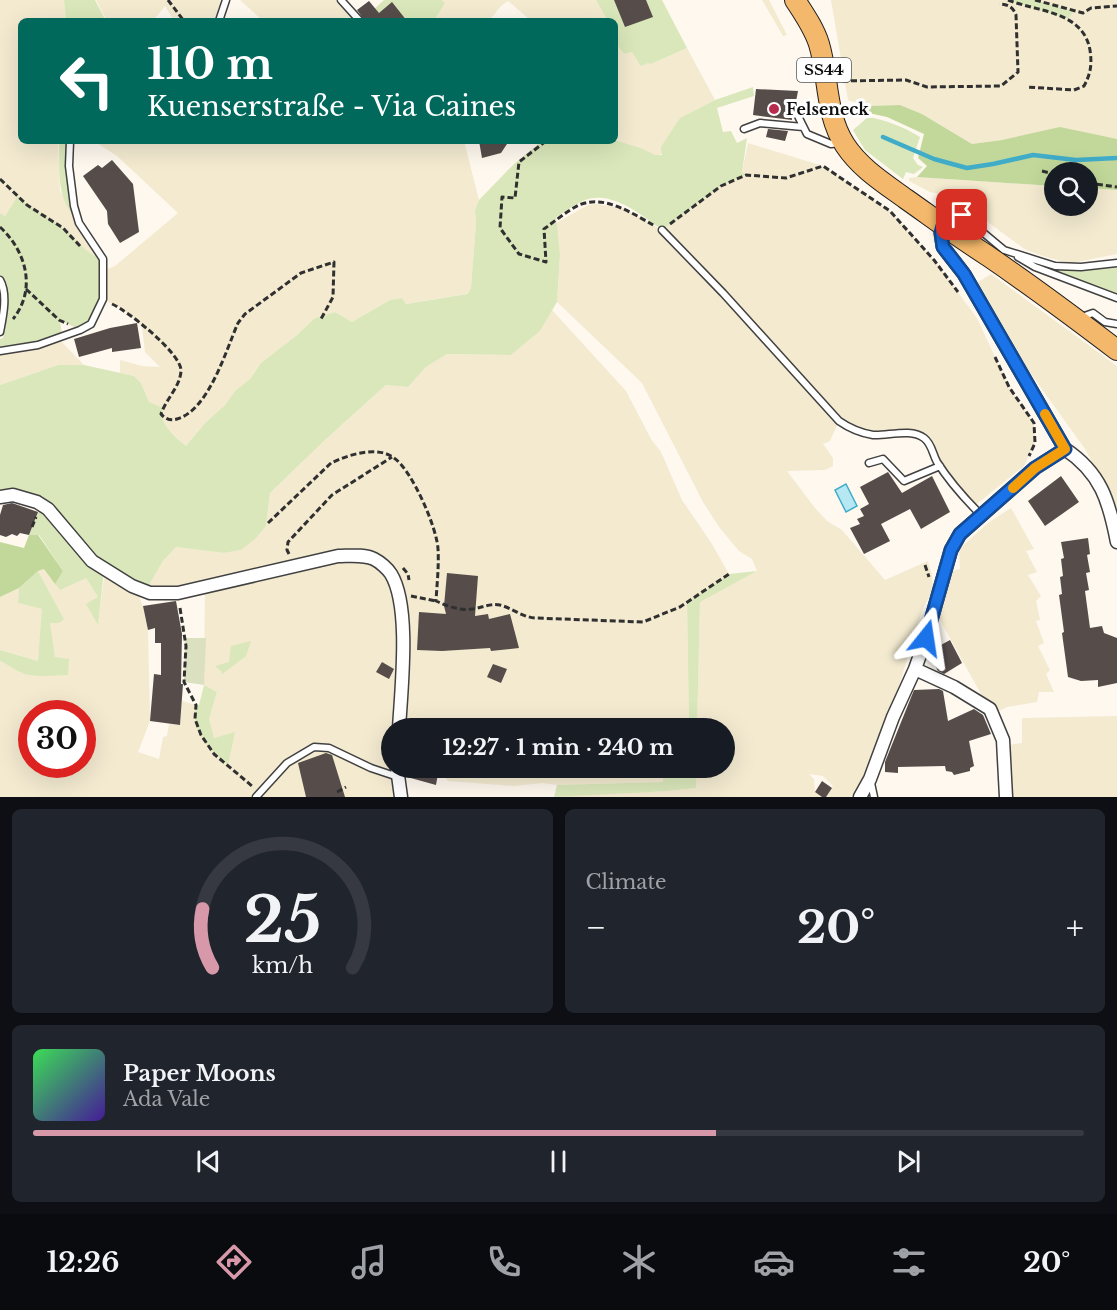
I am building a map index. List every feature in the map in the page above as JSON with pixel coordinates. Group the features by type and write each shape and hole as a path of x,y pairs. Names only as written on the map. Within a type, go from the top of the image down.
{"main road":[{"name":"SS44","path":"795,0 819,43 827,95 843,143 868,171 943,226 1041,292 1117,350"}],"street":[{"path":"943,226 941,233 943,247 964,274 1065,449 1081,459 1098,481 1107,501 1117,542"},
{"path":"860,797 870,779 893,717 915,669 951,550 960,534 1035,468 1065,449"},
{"path":"0,497 13,495 38,502 48,509 92,561 132,586 150,593 178,593 338,556 372,558 390,573 396,587 402,617 399,718"},
{"path":"915,669 954,687 990,709 1003,740 1006,797"},
{"path":"398,778 401,797"}],"lane":[{"path":"220,18 226,0"},
{"path":"341,0 357,18"},
{"path":"796,112 807,134 831,144 843,143"},
{"path":"744,129 760,123 803,127"},
{"path":"0,351 38,345 92,324 103,299 103,259 79,223 74,206 69,166 70,144"},
{"path":"943,226 952,217 962,215 1004,250 1035,267 1117,298"},
{"path":"662,230 839,421 860,432 873,435 914,434 923,437 959,492 982,516"},
{"path":"1004,250 1055,266 1073,267 1117,263"},
{"path":"0,280 3,285 0,332"},
{"path":"1076,319 1094,314 1105,322 1117,324"},
{"path":"869,463 883,459 904,481 940,466"},
{"path":"258,795 287,763 314,747 328,748 371,768 381,770"},
{"path":"870,779 874,797"}],"path":[{"path":"168,0 181,18"},
{"path":"1008,0 1064,17 1076,24 1088,43 1091,61 1090,74 1084,86 1074,90 1028,87"},
{"path":"1035,0 1083,13 1091,8 1117,6"},
{"path":"840,71 841,81 906,80 927,87 1001,86 1018,72 1016,15 1009,6 999,4"},
{"path":"542,144 519,162 515,198 502,197 500,228 519,254 546,262 543,229 579,205 590,202 608,203 623,208 662,230 722,186 746,175 786,178 823,166 890,211 934,260 963,299"},
{"path":"0,179 27,205 63,228 92,256 103,259"},
{"path":"1098,184 1117,187"},
{"path":"0,227 17,246 27,272 26,289 59,320 80,330"},
{"path":"103,299 121,308 162,342 179,360 181,371 176,387 162,414 166,419 175,420 200,404 238,323 245,314 301,273 333,262 333,297 321,319"},
{"path":"990,348 1009,387 1034,423 1035,443 1028,458"},
{"path":"268,523 331,463 344,456 382,453 392,457 408,475 425,504 438,547 436,600 445,606 474,609 483,605 501,605 528,618 643,622 680,608 729,574"},
{"path":"297,566 287,550 288,542 332,495 392,457"},
{"path":"180,608 186,646 184,682 196,705 195,719 204,741 214,754 258,795"},
{"path":"337,792 346,787"}],"shaded area":[{"path":"0,0 64,0 66,18 18,18 18,144 58,144 60,191 103,259 92,256 19,197 5,216 0,213"},
{"path":"96,0 220,0 215,18 172,18 165,6 155,18 105,18"},
{"path":"240,0 341,0 357,18 260,18"},
{"path":"442,0 596,0 606,18 528,18 508,1 491,18 436,18 445,3"},
{"path":"762,0 769,0 787,35 783,36"},
{"path":"831,0 1117,0 1117,139 1104,137 1002,140 972,144 922,114 900,105 867,106 848,100"},
{"path":"618,46 624,54 631,52 651,64 687,48 715,100 680,118 662,154 655,156 641,148 618,141"},
{"path":"748,143 823,166 890,211 934,260 977,318 1009,387 1034,423 1035,443 1024,466 973,507 936,460 930,445 914,434 873,435 839,421 830,441 823,444 833,458 833,466 825,470 787,471 815,508 827,521 842,530 885,580 928,561 932,575 933,590 923,608 870,779 850,797 826,797 833,786 823,776 809,774 814,779 815,792 822,797 561,797 561,795 668,791 695,788 696,778 735,778 735,718 697,718 700,601 757,571 752,559 739,551 719,527 703,502 642,383 557,302 560,255 556,223 588,205 597,204 623,208 662,230 721,186 745,175 742,172"},
{"path":"99,144 465,144 479,200 475,210 471,288 466,294 405,304 402,298 390,300 352,322 335,312 315,318 261,363 250,379 235,391 225,405 205,423 186,446 166,428 149,402 141,383 134,376 120,373 120,360 142,366 160,367 145,352 142,326 121,308 103,299 103,271 115,266 178,213 117,156"},
{"path":"909,178 1044,185 1044,216 1098,216 1098,189 1117,190 1117,254 1072,263 1026,250 989,223 971,200 930,192 909,181"},
{"path":"991,274 1117,366 1117,525 1107,489 1085,449 1011,346 975,284"},
{"path":"552,310 626,391 651,439 661,452 682,500 729,574 687,603 689,718 381,718 381,778 395,778 401,797 0,797 0,661 9,664 21,673 62,660 55,658 49,622 64,619 38,571 44,569 86,578 98,597 98,624 105,571 138,594 148,630 150,721 138,752 159,759 163,737 167,736 169,724 180,725 182,701 196,705 195,719 204,741 235,733 214,738 210,730 209,719 217,692 204,685 205,588 145,592 163,561 176,547 224,553 241,550 266,526 270,493 386,385 408,387 426,367 447,354 511,355 540,331"},
{"path":"58,338 84,365 58,365 0,385 0,351"},
{"path":"1011,508 1034,549 1026,551 1037,572 1028,575 1041,596 1036,601 1040,620 1036,621 1044,643 1038,646 1050,670 1046,674 1054,692 1039,692 1037,702 1007,707 997,712 992,704 982,696 939,618 951,571 960,569 959,549 988,523"},
{"path":"19,588 18,603 43,609 38,661 0,650 0,597"},
{"path":"1117,716 1117,797 1010,797 1008,745 1022,743 1022,718"},
{"path":"445,778 664,778 664,782 557,785 543,783 514,786 448,781"}],"green space":[{"path":"64,0 95,0 104,18 66,18"},
{"path":"384,0 442,0 445,3 436,18 364,18"},
{"path":"596,0 662,0 687,48 641,66 632,52 624,54 618,46 618,18 606,18"},
{"path":"1008,0 1035,0 1074,11 1068,19"},
{"path":"753,87 754,96 717,108 723,132 731,131 737,143 747,138 742,172 746,175 721,186 662,230 626,206 606,198 585,200 556,217 560,255 557,302 540,331 511,355 447,354 426,367 408,387 386,385 270,493 266,526 241,550 224,553 176,547 163,561 145,592 104,571 98,625 86,604 98,597 86,578 60,590 55,584 63,571 39,535 29,535 41,504 0,494 0,385 58,365 84,365 134,376 141,383 149,402 163,408 163,420 168,430 186,446 205,423 225,405 235,391 250,379 261,363 315,318 335,312 352,322 390,300 402,298 406,304 467,294 471,288 475,210 479,200 514,164 538,144 618,144 618,141 655,155 662,155 661,147 680,118 715,100"},
{"path":"900,105 922,114 972,144 1060,127 1117,139 1117,190 1098,189 1098,162 1044,162 1044,185 917,177 927,166 918,158 924,134 887,117 864,112 867,106"},
{"path":"868,117 895,124 920,137 913,158 918,165 923,167 914,174 906,172 903,179 865,150 853,130"},
{"path":"59,144 70,144 69,166 79,223 66,204 59,174"},
{"path":"18,196 62,227 86,250 103,259 102,299 95,317 80,330 60,320 62,336 0,351 6,306 5,290 0,276 0,213 5,216"},
{"path":"1004,250 1055,266 1117,263 1117,298"},
{"path":"29,535 38,535 63,571 55,584 44,569 38,571 19,588 0,597 0,542 24,548"},
{"path":"38,571 64,619 59,623 50,623 55,657 69,659 68,675 27,675 0,661 0,650 38,661 42,609 18,603 19,588"},
{"path":"757,571 700,602 697,718 689,718 687,602 729,574"},
{"path":"185,638 206,638 204,685 184,682"},
{"path":"251,641 246,656 221,675 222,672 215,666 229,662 231,646"},
{"path":"204,685 217,692 209,719 214,738 235,732 228,765 207,745 196,726 196,705 199,705"},
{"path":"663,778 696,778 696,788 554,797 557,785 663,782"}],"water":[{"path":"846,484 857,506 846,512 835,490"}],"building":[{"path":"614,0 646,0 653,17 625,27"},
{"path":"369,1 379,13 392,2 405,18 363,18 357,10"},
{"name":"Felseneck","path":"756,89 798,91 795,107 791,111 792,120 753,115"},
{"path":"768,129 788,131 785,141 766,137"},
{"path":"480,144 507,144 501,153 482,158"},
{"path":"112,160 133,184 139,232 120,243 108,224 107,211 83,176 98,165 102,168"},
{"path":"137,323 141,348 112,352 112,348 79,357 74,339 110,328"},
{"path":"888,472 902,493 932,476 950,512 921,529 910,509 881,524 890,541 864,554 850,528 860,524 857,519 864,516 860,509 869,504 860,487"},
{"path":"1061,476 1079,502 1045,526 1028,501"},
{"path":"12,503 38,512 29,535 20,533 17,536 12,534 6,537 0,535 0,515 3,505"},
{"path":"1088,538 1090,554 1087,555 1090,572 1086,573 1089,590 1085,591 1090,628 1102,626 1104,633 1117,638 1117,683 1098,687 1098,680 1081,681 1068,677 1059,595 1062,594 1060,577 1063,576 1061,559 1064,558 1061,542"},
{"path":"447,573 478,576 475,616 488,614 489,619 510,614 519,648 491,651 490,648 417,650 419,612 446,614 444,606"},
{"path":"176,601 182,634 181,684 183,684 180,725 150,721 154,674 161,675 161,643 155,643 155,628 148,630 143,606"},
{"path":"950,640 962,663 944,674 938,671 929,654 930,651"},
{"path":"382,662 394,669 389,679 376,672"},
{"path":"493,664 507,669 501,683 487,677"},
{"path":"939,689 943,691 948,721 974,709 983,715 991,734 969,741 974,766 970,768 970,771 954,775 946,771 945,766 898,767 898,773 885,772 885,762 914,690"},
{"path":"326,753 332,755 345,797 306,797 298,763"},
{"path":"411,778 437,778 436,785"},
{"path":"822,781 832,788 826,797 815,792"}],"waterway":[{"path":"883,137 934,159 967,168 1033,155 1076,160 1117,158"}],"slow traffic":[{"path":"1013,488 1035,468 1065,449 1045,414"}],"place":[{"name":"Felseneck","path":"774,109"}],"route":[{"path":"926,638 951,550 960,534 1035,468 1065,449 964,274 943,247 941,241 943,226 952,217 962,215"}]}
